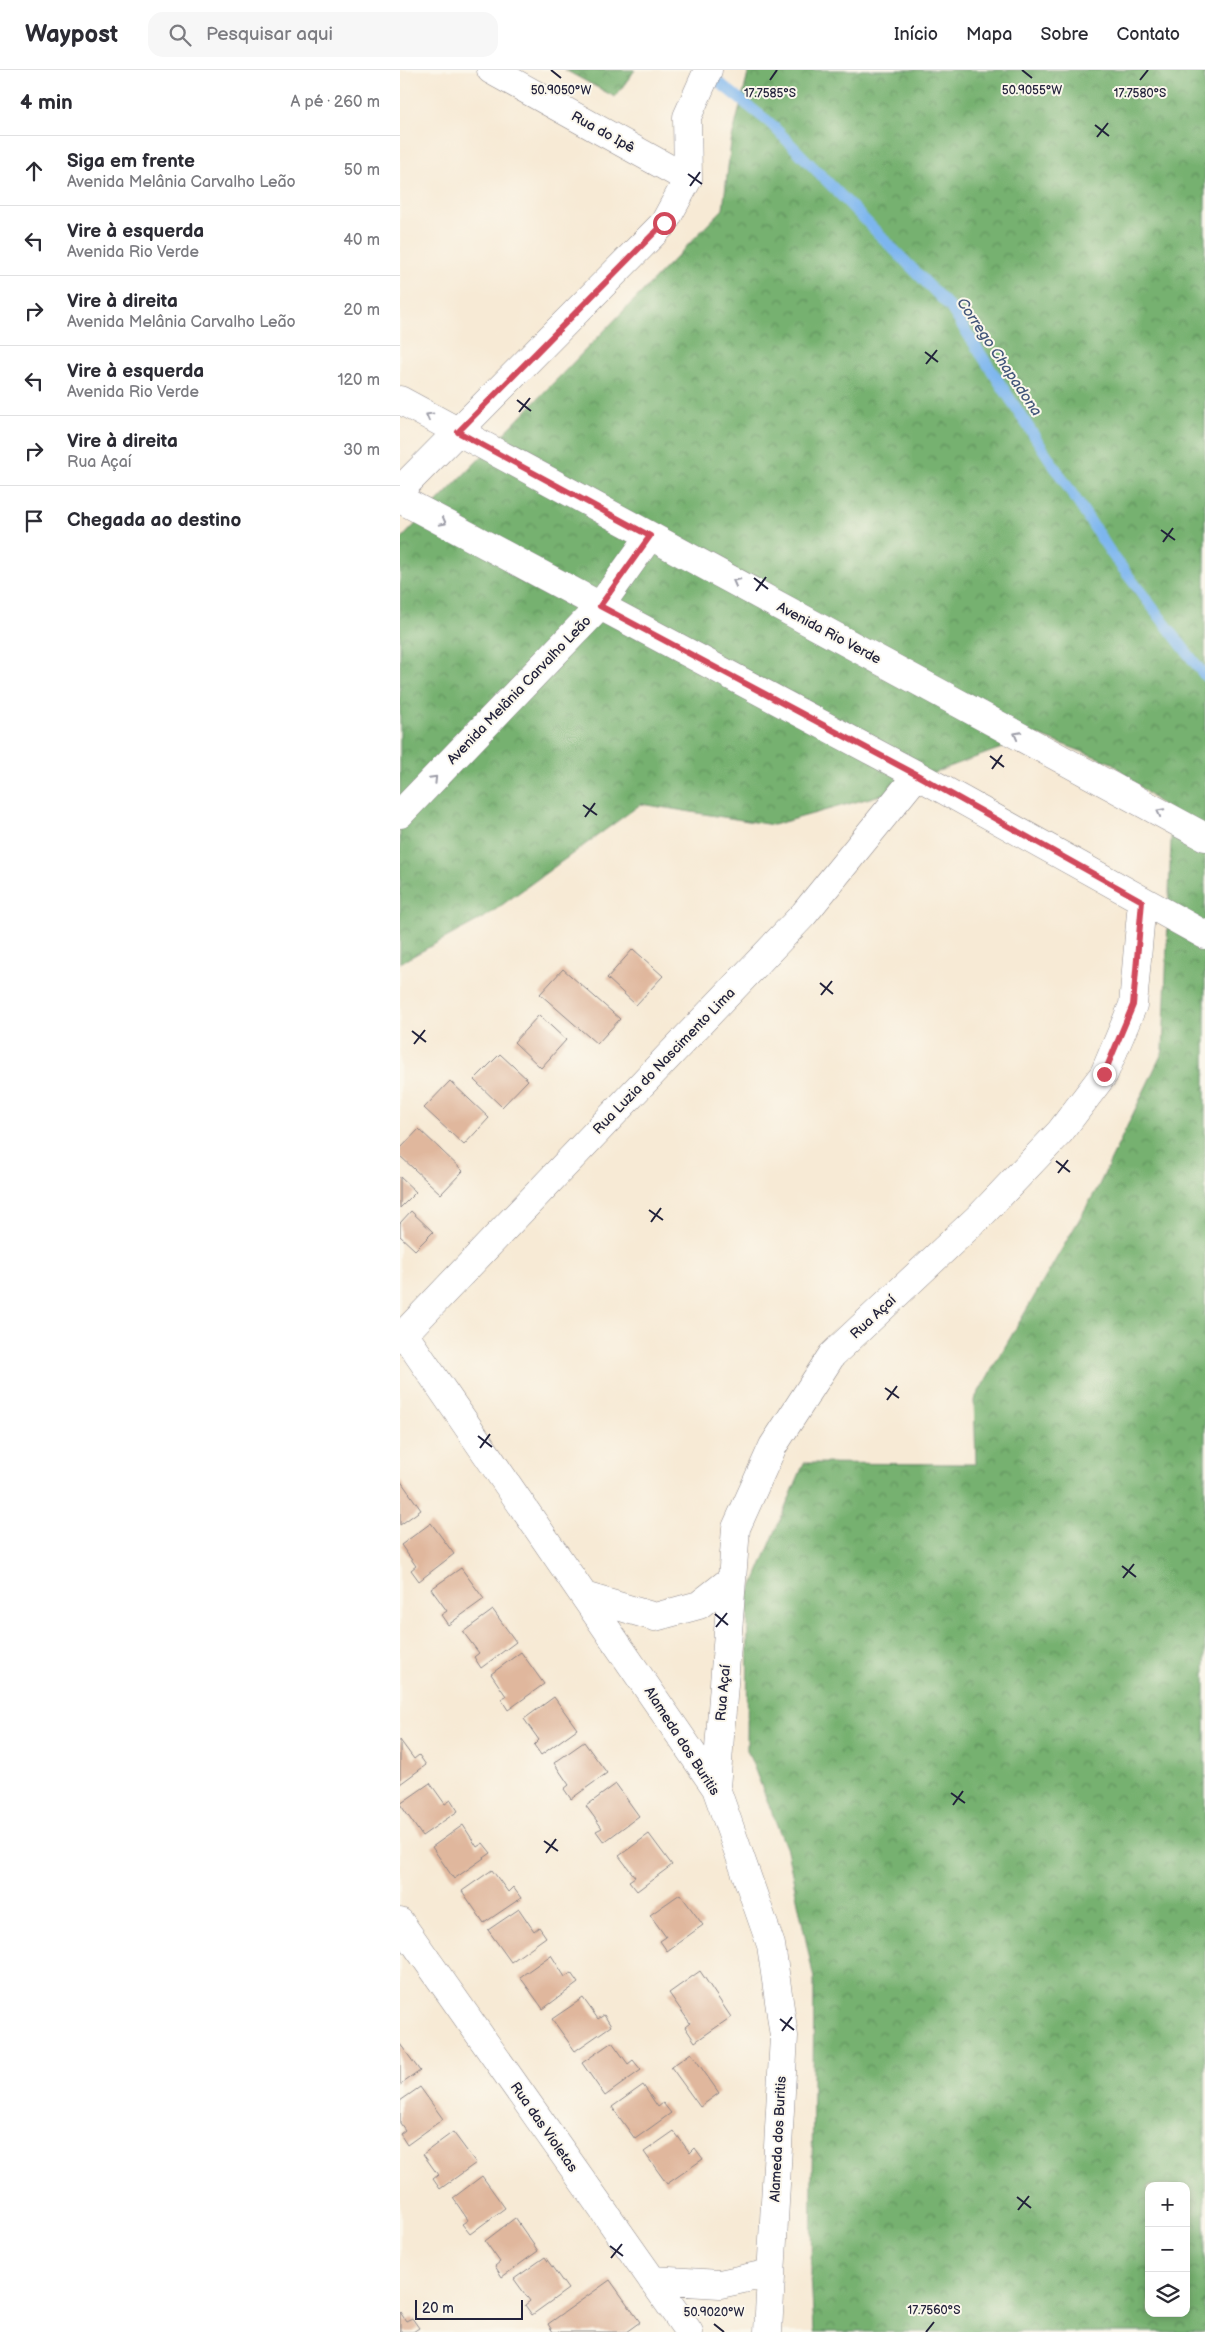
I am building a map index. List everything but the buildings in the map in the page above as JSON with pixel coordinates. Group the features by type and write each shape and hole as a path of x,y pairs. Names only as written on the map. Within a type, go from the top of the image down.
{"street":[{"name":"Rua do Ipê","path":"491,70 688,179"},
{"path":"400,490 664,223 688,179 687,117 708,70"},
{"name":"Avenida Rio Verde","path":"400,400 1204,836"},
{"path":"400,499 917,775 1195,930"},
{"name":"Avenida Melânia Carvalho Leão","path":"400,814 600,606 650,536"},
{"name":"Rua Luzia do Nascimento Lima","path":"402,1336 804,914 917,775"},
{"name":"Rua Açaí","path":"716,1788 736,1528 773,1446 832,1355 983,1213 1060,1132 1104,1074 1133,1005 1142,901"},
{"name":"Alameda dos Buritis","path":"402,1336 716,1788 771,1945 784,2036 768,2332"},
{"path":"584,1596 655,1617 699,1605 732,1579"},
{"name":"Rua das Violetas","path":"400,1922 688,2332"},
{"path":"652,2280 720,2284 771,2273"}],"green space":[{"path":"565,70 635,70 615,97"},
{"path":"749,70 1205,70 1205,2332 814,2332 811,2275 814,1979 787,1850 747,1750 748,1597 804,1463 976,1464 974,1400 1098,1187 1163,1051 1172,814 1112,763 1038,735 946,768 895,791 773,825 641,804 488,915 400,963 400,540 723,209 731,142"}],"waterway":[{"name":"Corrego Chapadona","path":"707,73 770,123 950,307 1111,553 1205,676"}],"route":[{"path":"664,223 458,432 650,536 600,606 917,775 1142,901 1133,1005 1104,1074"}]}
